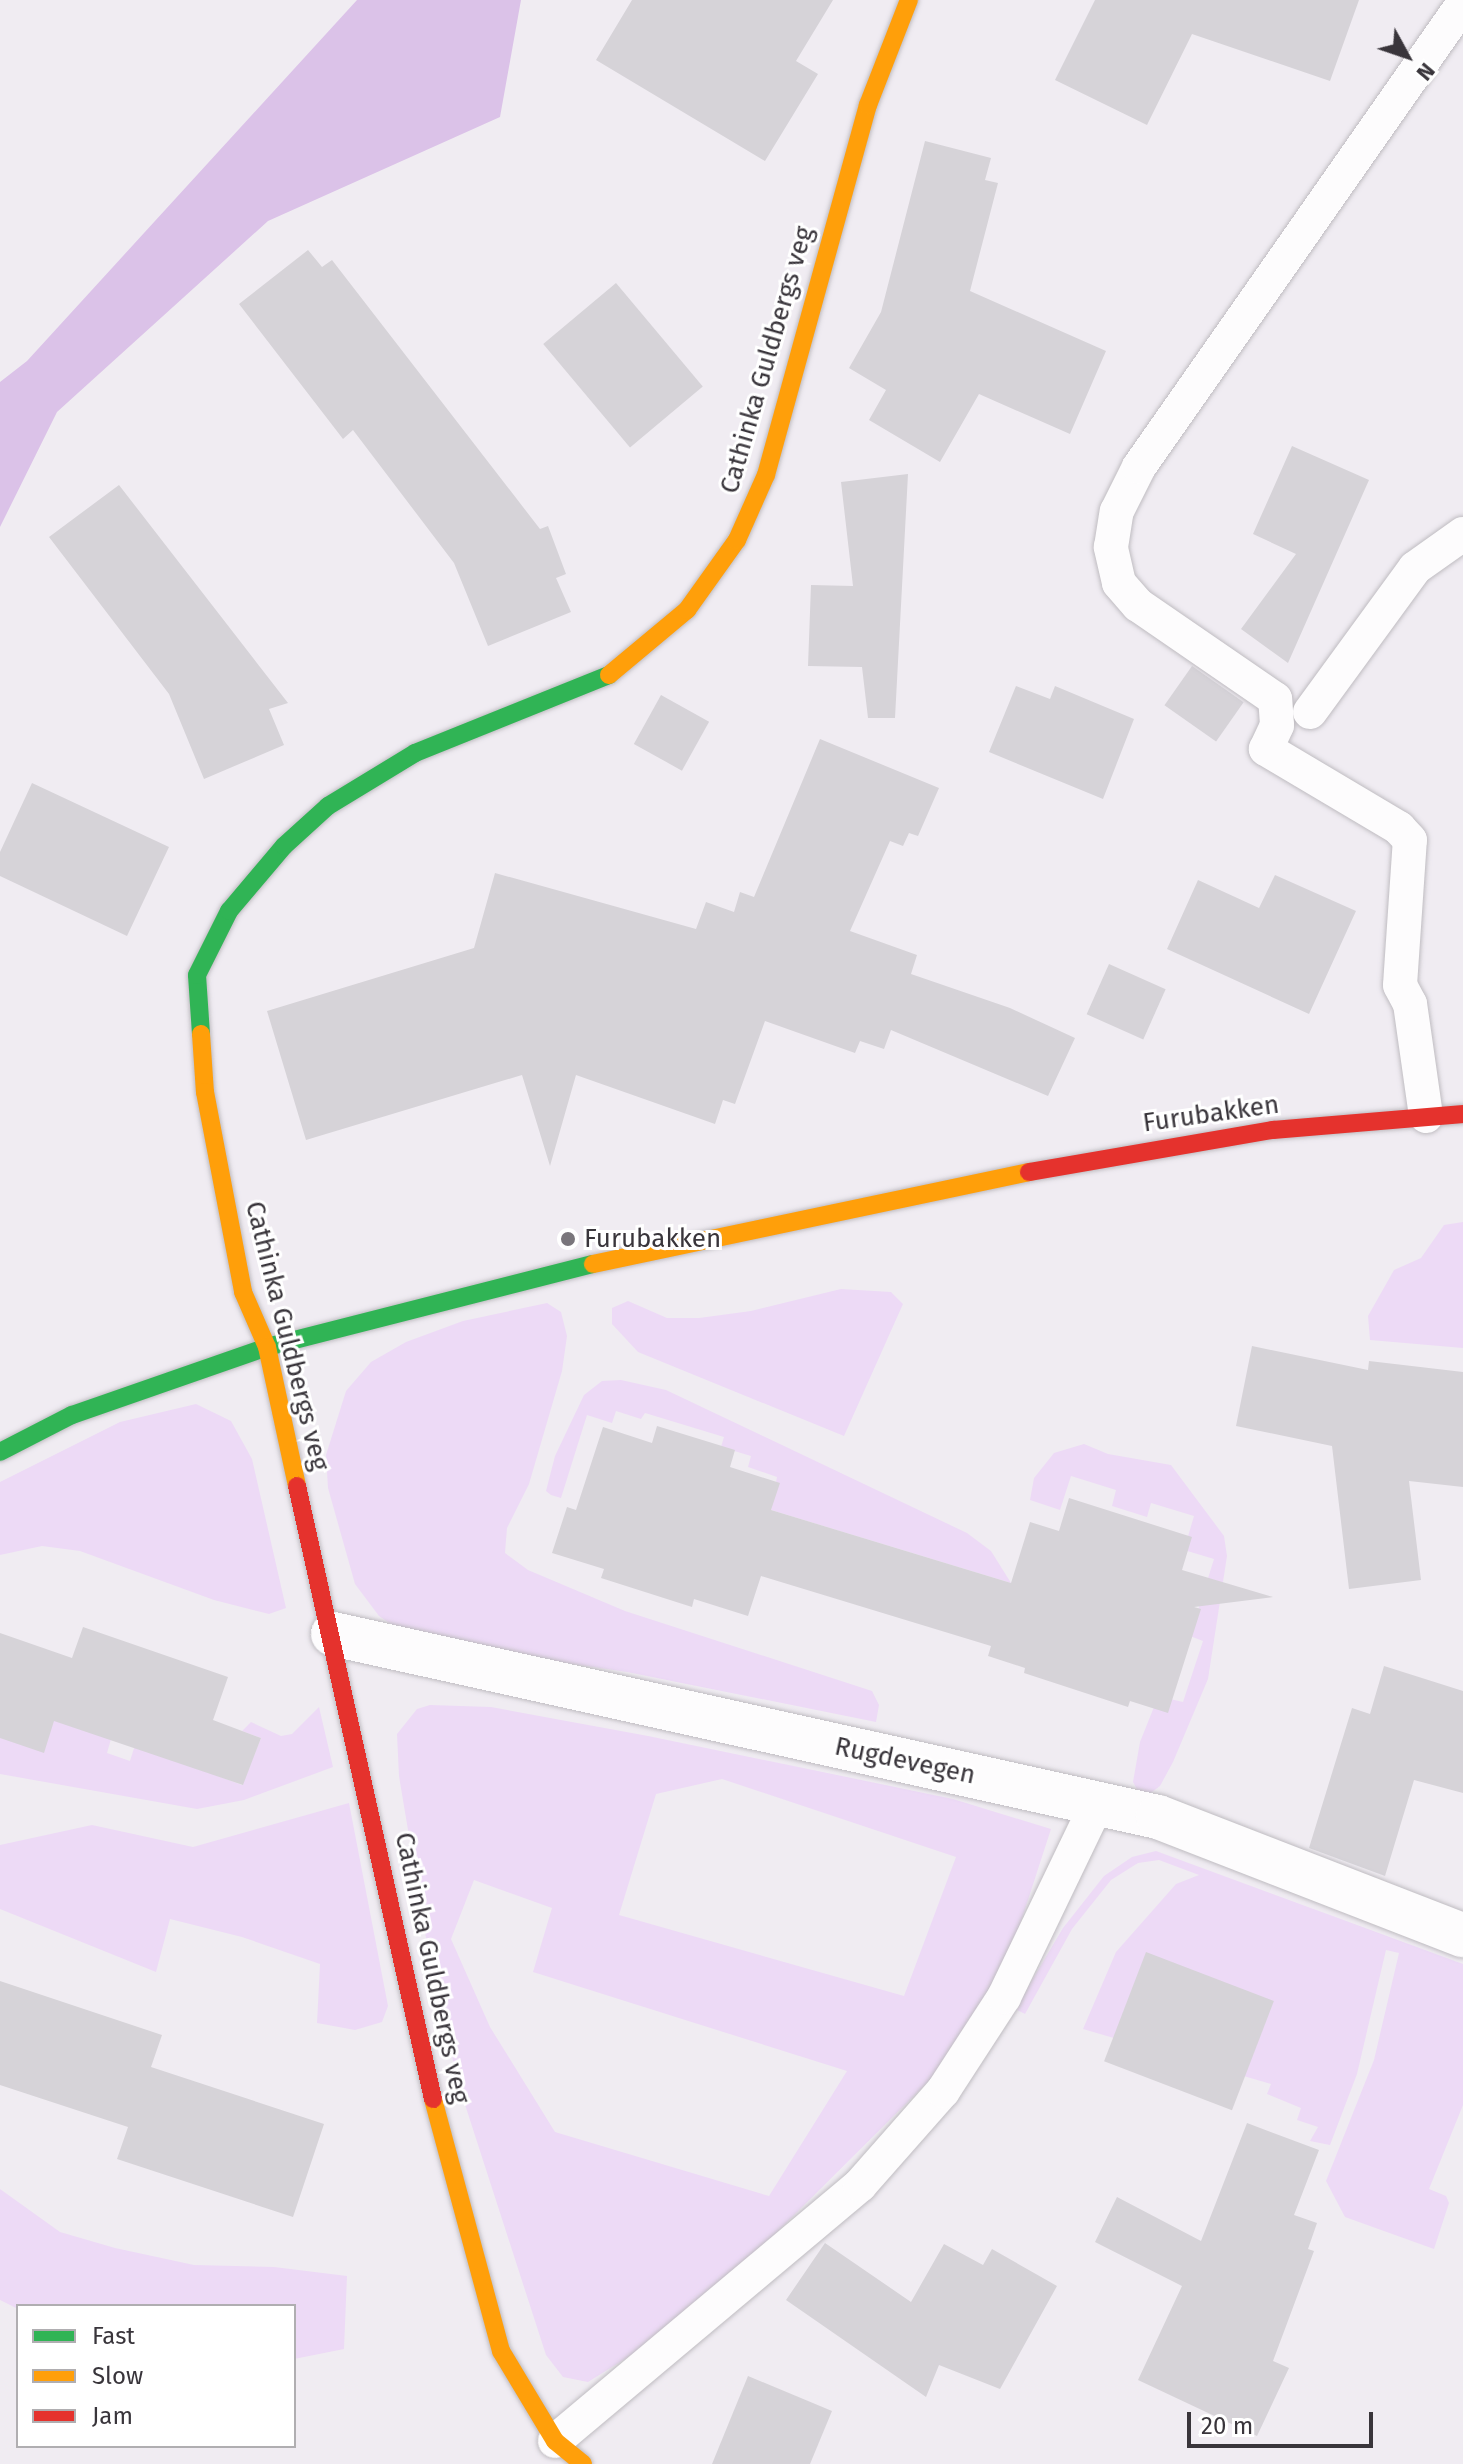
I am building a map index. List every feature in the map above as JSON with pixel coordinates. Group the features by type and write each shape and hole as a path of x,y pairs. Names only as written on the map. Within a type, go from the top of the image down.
{"street":[{"name":"Cathinka Guldbergs veg","path":"583,2464 555,2441 501,2351 468,2236 416,2033 333,1634 267,1347 243,1292 205,1092 197,1033 197,975 204,952 229,911 275,857 328,806 415,753 612,674 687,610 737,540 766,475 868,105 909,0"},
{"name":"Furubakken","path":"0,1452 72,1415 267,1347 576,1268 962,1184 1273,1130 1463,1114"},
{"name":"Rugdevegen","path":"333,1634 1158,1817 1463,1935"}],"lane":[{"path":"1426,1116 1410,1004 1400,985 1410,840 1399,828 1266,749 1277,725 1275,699 1138,605 1119,583 1111,547 1117,511 1139,467 1463,4"},
{"path":"1310,712 1415,568 1463,534"},
{"path":"555,2441 860,2185 943,2091 1004,1997 1098,1802"}],"shaded area":[{"path":"357,0 521,0 500,117 268,221 57,412 0,527 0,382 27,361"},
{"path":"1463,1222 1463,1348 1370,1340 1368,1316 1394,1270 1421,1258 1444,1225"},
{"path":"841,1289 891,1292 903,1304 844,1436 638,1352 612,1324 612,1308 628,1301 667,1318 699,1318 751,1311"},
{"path":"547,1303 561,1312 567,1336 562,1371 529,1484 507,1528 505,1553 528,1570 625,1611 872,1691 879,1705 876,1722 627,1672 471,1649 404,1633 379,1616 355,1584 328,1488 326,1455 346,1391 371,1362 406,1342 463,1321"},
{"path":"621,1380 666,1390 967,1533 991,1551 1011,1583 771,1510 777,1477 748,1467 751,1456 721,1447 724,1437 645,1413 641,1419 616,1411 612,1423 587,1415 561,1498 551,1495 546,1491 555,1456 584,1395 602,1381"},
{"path":"196,1404 231,1421 252,1459 286,1608 269,1614 214,1600 80,1551 42,1546 0,1555 0,1482 120,1422"},
{"path":"1084,1444 1108,1454 1171,1465 1224,1536 1227,1556 1208,1679 1173,1762 1160,1786 1148,1795 1139,1793 1133,1782 1140,1742 1154,1707 1170,1699 1183,1702 1203,1641 1190,1636 1214,1559 1184,1550 1194,1516 1151,1503 1147,1517 1112,1506 1116,1490 1071,1476 1060,1510 1030,1500 1034,1478 1054,1453"},
{"path":"430,1705 491,1707 648,1736 953,1799 1051,1829 1000,1986 948,2062 753,2256 652,2342 588,2382 563,2377 546,2355 459,2086 430,1962 399,1776 397,1734 417,1709","holes":["722,1779 956,1857 904,1996 619,1915 656,1794","474,1880 552,1908 533,1972 847,2071 769,2196 555,2132 490,2027 451,1939"]},
{"path":"319,1707 333,1767 244,1800 197,1809 0,1774 0,1736 53,1719 111,1739 107,1753 130,1761 135,1745 242,1785 261,1738 242,1731 251,1722 281,1736 292,1734"},
{"path":"349,1803 388,2006 382,2022 355,2030 317,2023 320,1964 242,1937 170,1919 156,1972 0,1909 0,1845 92,1825 193,1847"},
{"path":"1156,1851 1463,1964 1463,2105 1429,2189 1446,2196 1449,2203 1434,2249 1345,2217 1326,2181 1374,2060 1399,1953 1386,1950 1357,2074 1330,2145 1310,2141 1318,2127 1297,2120 1301,2108 1267,2094 1271,2084 1083,2029 1116,1952 1176,1884 1199,1875 1159,1860 1138,1863 1111,1880 1072,1929 1025,2014 1015,2009 1063,1928 1104,1876 1132,1857"},
{"path":"0,2189 60,2232 115,2248 194,2265 274,2267 347,2276 344,2349 296,2359 296,2304 16,2304 16,2308 0,2300"}],"building":[{"path":"632,0 833,0 796,61 818,74 765,161 596,60"},
{"path":"1095,0 1359,0 1330,81 1192,34 1147,125 1055,80"},
{"path":"925,141 991,158 985,180 998,183 970,291 1106,351 1070,434 979,394 940,462 869,420 886,390 849,368 881,312"},
{"path":"308,250 322,267 332,260 540,529 548,526 566,574 556,578 571,612 488,646 454,563 353,430 343,439 239,304"},
{"path":"616,283 703,386 630,447 543,344"},
{"path":"1292,446 1369,480 1288,663 1241,629 1296,554 1253,534"},
{"path":"908,474 895,718 868,718 862,667 808,666 811,585 853,586 841,482"},
{"path":"119,485 288,703 269,709 284,745 204,779 169,694 49,537"},
{"path":"1192,666 1244,702 1216,741 1164,705"},
{"path":"1016,686 1050,699 1055,686 1134,719 1103,799 989,752"},
{"path":"661,695 709,722 682,771 634,744"},
{"path":"820,739 939,788 918,836 909,833 903,846 890,841 850,931 917,955 911,974 1010,1008 1075,1038 1048,1096 891,1030 884,1049 860,1041 855,1053 765,1021 735,1104 723,1100 715,1124 576,1075 550,1166 522,1075 306,1140 267,1011 474,948 495,873 696,929 706,902 734,912 740,892 754,897"},
{"path":"32,783 169,847 127,936 0,876 0,852"},
{"path":"1275,875 1356,911 1309,1014 1167,949 1198,880 1259,908"},
{"path":"1109,964 1166,989 1143,1039 1087,1014"},
{"path":"1252,1346 1368,1370 1369,1361 1463,1372 1463,1487 1409,1481 1421,1580 1349,1589 1332,1446 1236,1426"},
{"path":"657,1426 735,1450 730,1467 780,1483 771,1510 1011,1583 1030,1522 1059,1531 1069,1498 1192,1537 1182,1570 1273,1597 1194,1607 1201,1609 1168,1713 1130,1701 1128,1707 1024,1673 1025,1668 988,1656 991,1646 761,1576 748,1616 694,1599 692,1607 601,1578 604,1569 552,1553 567,1507 576,1510 603,1427 652,1443"},
{"path":"83,1627 228,1677 213,1720 261,1738 243,1785 54,1721 44,1753 0,1738 0,1633 72,1658"},
{"path":"1384,1666 1463,1691 1463,1793 1414,1780 1385,1876 1309,1848 1352,1708 1370,1714"},
{"path":"1146,1952 1274,2001 1232,2110 1104,2061"},
{"path":"0,1981 162,2035 151,2067 324,2124 293,2217 117,2159 128,2127 0,2085"},
{"path":"1247,2123 1319,2150 1294,2215 1317,2223 1308,2249 1314,2251 1273,2361 1289,2368 1257,2436 1138,2380 1182,2286 1095,2242 1117,2197 1201,2241"},
{"path":"825,2243 911,2302 944,2244 983,2265 992,2249 1057,2286 1000,2389 939,2365 926,2397 786,2300"},
{"path":"748,2376 832,2411 810,2464 712,2464"}],"traffic: fast":[{"path":"201,1034 197,975 229,911 284,846 328,806 415,753 609,675"},
{"path":"0,1452 72,1415 267,1347 593,1264"}],"traffic: slow":[{"path":"609,675 687,610 737,540 766,475 868,105 909,0"},
{"path":"201,1034 205,1092 243,1292 267,1347 297,1486"},
{"path":"593,1264 1029,1172"},
{"path":"433,2099 501,2351 555,2441 583,2464"}],"traffic: jam":[{"path":"1029,1172 1273,1130 1463,1114"},
{"path":"297,1486 433,2099"}],"place":[{"name":"Furubakken","path":"568,1239"}]}
